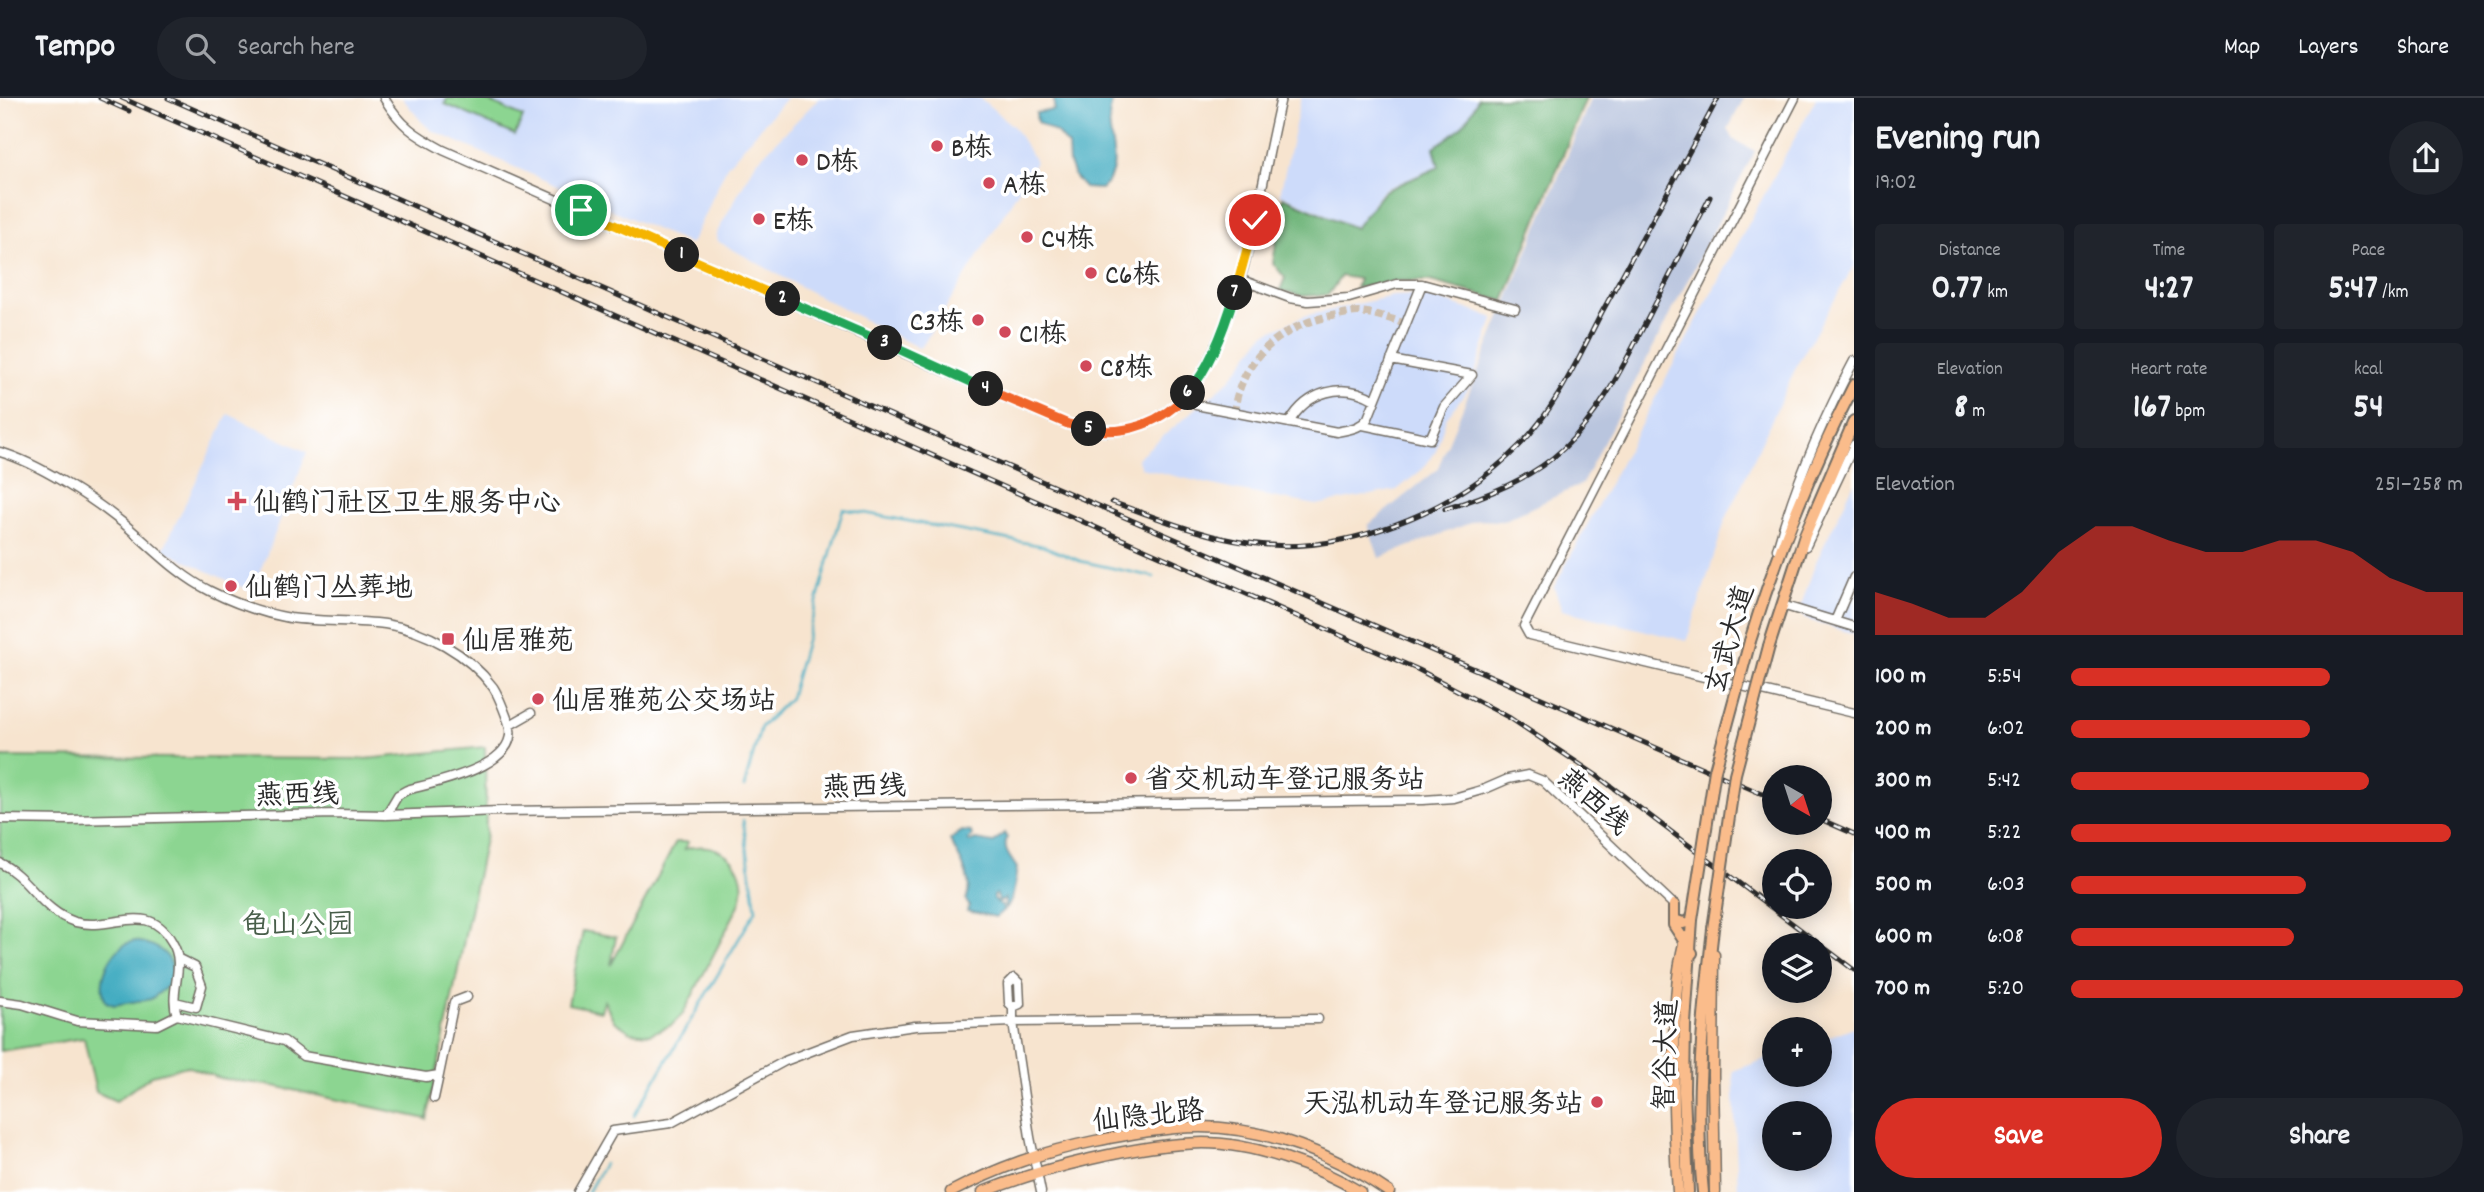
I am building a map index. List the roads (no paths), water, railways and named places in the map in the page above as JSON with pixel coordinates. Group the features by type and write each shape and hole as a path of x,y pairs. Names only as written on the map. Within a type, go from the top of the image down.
{"highway":[{"name":"玄武大道","path":"1692,920 1714,770 1765,590 1822,450 1853,386"},
{"name":"玄武大道","path":"1713,929 1735,774 1769,646 1805,536 1854,421"},
{"path":"1674,905 1674,920 1683,923 1692,920"},
{"path":"1674,905 1674,925 1692,953"},
{"name":"智谷大道","path":"1688,1192 1684,1091 1685,1024 1692,953 1692,920"},
{"name":"智谷大道","path":"1703,1192 1700,1094 1702,1021 1713,929"}],"main road":[{"path":"1678,1192 1673,1121 1676,994 1685,942 1692,920"},
{"path":"1713,929 1715,1192"},
{"name":"仙隐北路","path":"951,1192 1033,1156 1143,1132 1175,1128 1226,1129 1273,1138 1304,1148 1356,1171 1389,1192"},
{"name":"仙隐北路","path":"983,1192 1036,1173 1125,1153 1203,1143 1272,1155 1329,1176 1360,1192"}],"street":[{"path":"384,98 403,125 443,150 1068,424 1101,431 1137,427 1153,420 1182,399 1203,371 1217,342 1248,248 1281,98"},
{"path":"1794,98 1524,626 1529,635 1854,713"},
{"path":"1239,279 1308,302 1349,298 1396,284 1422,284 1515,309"},
{"path":"1363,425 1422,284"},
{"path":"1182,399 1196,405 1337,432 1363,425 1430,439 1444,407 1472,376 1391,360"},
{"path":"1765,590 1790,503 1835,397 1854,361"},
{"path":"1290,423 1303,405 1323,393 1346,390 1362,393 1375,400"},
{"path":"1787,587 1854,445"},
{"path":"0,452 41,470 94,501 174,569 209,591 239,604 291,618 386,624 421,634 443,644 482,674 494,689 510,724 504,751 493,760 468,771 407,790 398,795 386,815"},
{"path":"1835,621 1854,577"},
{"path":"1782,605 1854,627"},
{"path":"510,724 531,713"},
{"name":"燕西线","path":"0,819 1423,800 1454,798 1508,779 1528,775 1543,781 1674,905"},
{"path":"0,863 10,868 49,908 76,922 105,925 139,918 157,924 172,941 179,959 175,1002 177,1015"},
{"path":"175,1002 197,1007 202,986 195,967 179,959"},
{"path":"434,1098 454,1002 467,997"},
{"path":"0,1002 22,1004 76,1021 158,1025 177,1015 284,1041 303,1056 426,1077 439,1075"},
{"path":"1013,1007 1033,1156 1041,1192"},
{"path":"578,1192 613,1131 671,1123 785,1061 853,1035 915,1026 1013,1022 1318,1019"}],"water":[{"path":"1054,98 1114,98 1109,123 1113,168 1101,189 1084,188 1074,176 1069,163 1068,146 1058,134 1037,122 1036,113 1054,110"},
{"path":"961,831 971,832 972,836 968,840 970,842 976,840 993,843 1004,833 1007,838 1006,850 1017,868 1015,884 1011,900 1005,909 1005,898 1000,902 996,894 994,895 1003,911 996,917 967,911 969,885 950,840"},
{"path":"135,941 152,945 164,953 172,965 173,982 151,999 114,1005 106,1002 103,984 108,964 119,949"}],"waterway":[{"path":"744,787 761,727 790,698 843,509 1043,546 1080,561 1154,577"},
{"path":"634,1116 756,910 743,820"},
{"path":"588,1192 604,1164"}],"tunnel":[{"path":"1234,413 1238,393 1255,360 1268,346 1299,326 1318,319 1358,312 1406,324"}],"railway":[{"path":"100,98 129,111"},
{"path":"122,98 1419,670 1510,718 1596,775 1854,970"},
{"path":"168,98 1762,794"},
{"path":"1112,502 1214,536 1285,546 1358,536 1394,525 1429,510 1462,491 1492,470 1519,446 1544,416 1575,365 1718,98"},
{"path":"1445,509 1523,478 1550,460 1577,435 1620,372 1710,197"},
{"path":"1832,824 1854,834"}],"place":[{"name":"B栋","path":"937,146"},
{"name":"D栋","path":"802,160"},
{"name":"A栋","path":"989,183"},
{"name":"E栋","path":"759,219"},
{"name":"C4栋","path":"1027,237"},
{"name":"C6栋","path":"1091,273"},
{"name":"C3栋","path":"978,320"},
{"name":"C1栋","path":"1005,332"},
{"name":"C8栋","path":"1086,366"},
{"name":"仙鹤门社区卫生服务中心","path":"237,501"},
{"name":"仙鹤门丛葬地","path":"231,586"},
{"name":"仙居雅苑","path":"448,639"},
{"name":"仙居雅苑公交场站","path":"538,699"},
{"name":"省交机动车登记服务站","path":"1131,778"},
{"name":"天泓机动车登记服务站","path":"1597,1102"}],"park label":[{"name":"龟山公园","path":"298,923"}]}
